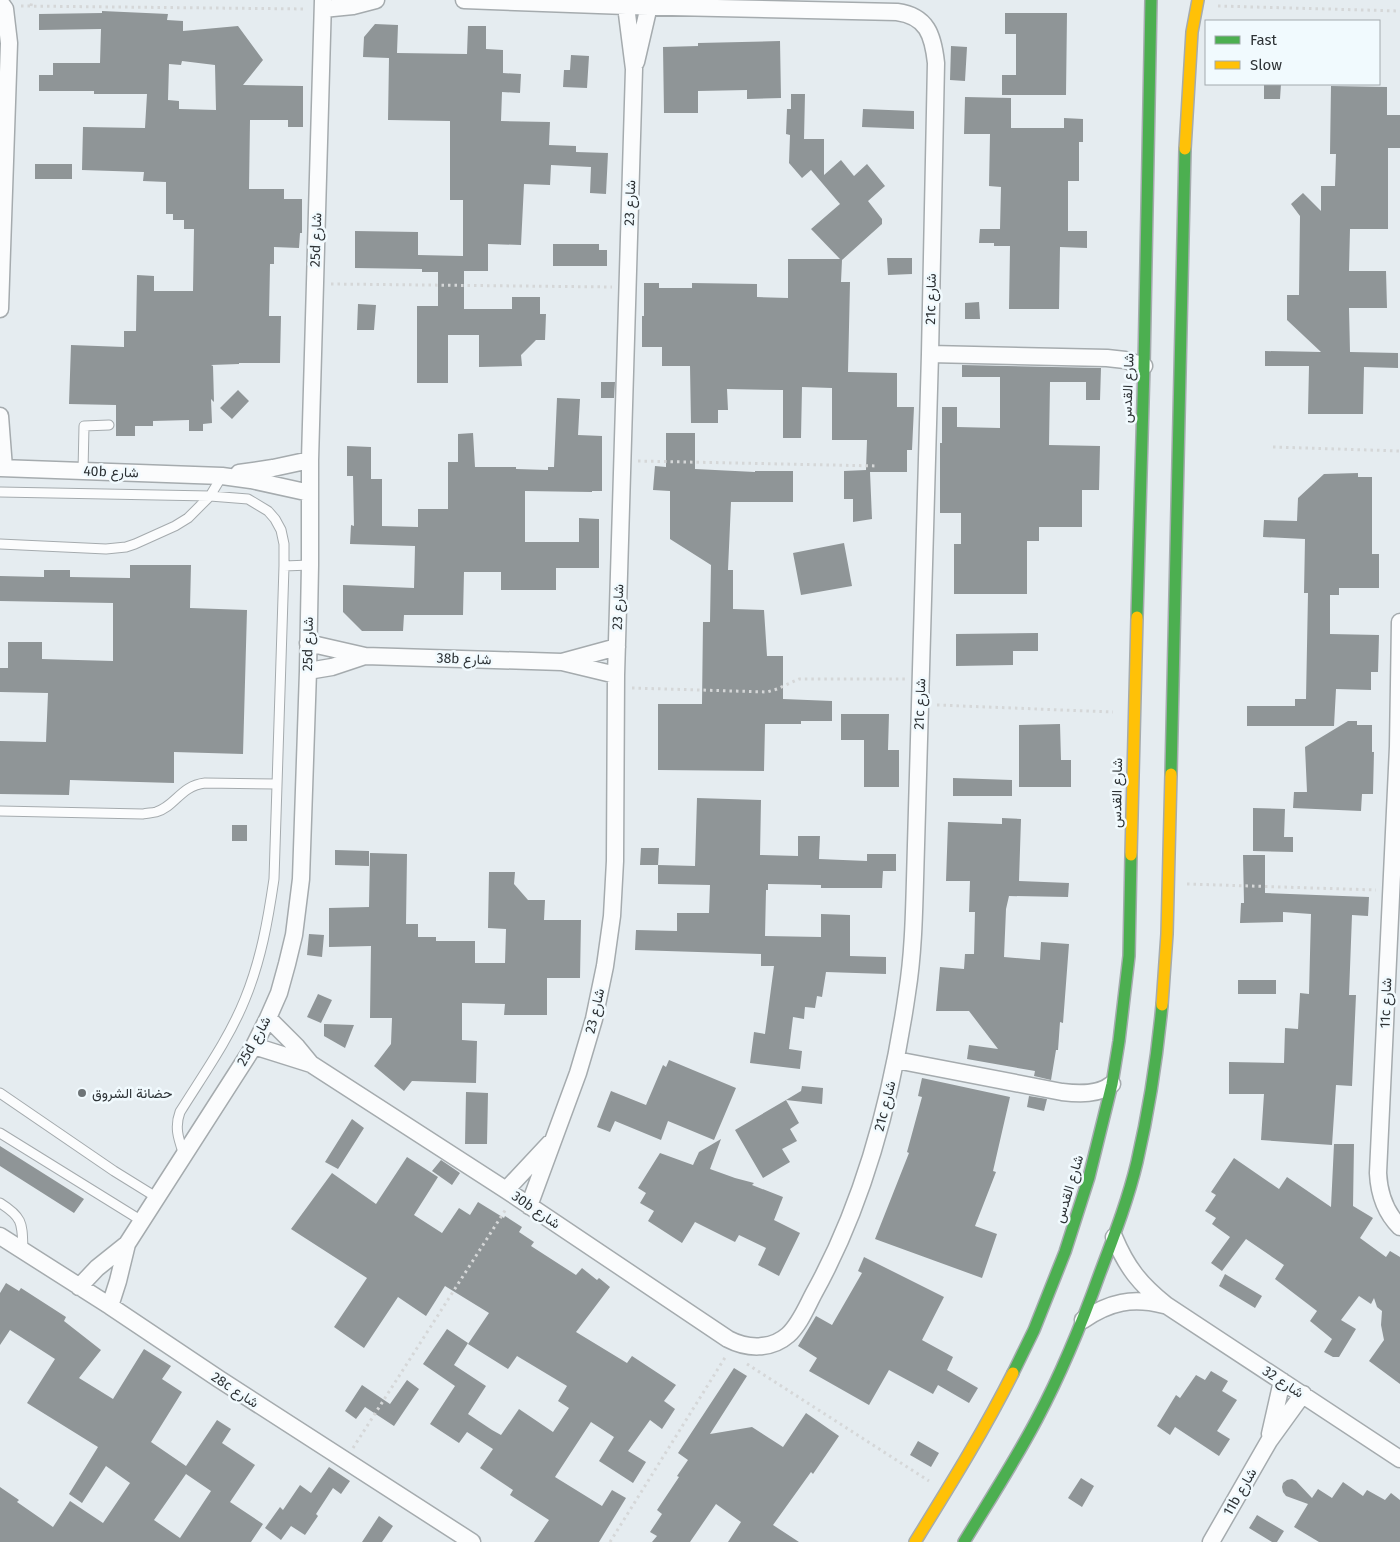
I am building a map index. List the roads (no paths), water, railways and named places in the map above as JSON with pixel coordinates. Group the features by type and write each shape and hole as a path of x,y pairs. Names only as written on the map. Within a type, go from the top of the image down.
{"main road":[{"name":"شارع القدس","path":"915,1542 1000,1400 1034,1330 1065,1252 1102,1127 1112,1084 1123,1014 1129,956 1151,0"},
{"path":"964,1542 1037,1419 1083,1320 1128,1196 1151,1090 1160,1027 1166,962 1186,123 1183,100 1182,57 1194,2"},
{"path":"1129,956 1142,953"},
{"path":"1138,1156 1137,1122 1141,1080"}],"street":[{"path":"322,5 353,6 376,0"},
{"path":"464,0 649,6"},
{"name":"25d شارع","path":"79,1287 97,1268 127,1244 254,1046 279,993 294,935 301,879 308,670 310,460 322,5"},
{"path":"0,309 9,52 3,6"},
{"name":"شارع 23","path":"529,1206 578,1073 594,1018 605,966 612,916 615,861 616,681 634,69 626,6"},
{"name":"شارع 23","path":"634,69 649,6"},
{"name":"21c شارع","path":"649,6 897,12 915,16 924,23 934,46 936,63 921,679 913,932 907,992 896,1060 885,1109 868,1170 838,1244 822,1279 797,1324 788,1334 776,1342 762,1347"},
{"path":"930,354 1107,358 1125,360 1144,366"},
{"path":"0,416 2,468"},
{"name":"40b شارع","path":"222,476 310,460"},
{"name":"40b شارع","path":"2,468 222,476 251,480 310,493"},
{"name":"11c شارع","path":"1400,622 1399,754 1390,890 1378,1173 1378,1184 1384,1206 1400,1227"},
{"name":"38b شارع","path":"308,643 365,656 562,662 617,647"},
{"name":"38b شارع","path":"308,670 332,667 365,656"},
{"name":"38b شارع","path":"562,662 616,681"},
{"name":"30b شارع","path":"268,1018 311,1064"},
{"name":"30b شارع","path":"254,1046 311,1064 735,1342 762,1347"},
{"path":"896,1060 1068,1093 1096,1092 1106,1089 1112,1084"},
{"name":"شارع 23","path":"510,1193 555,1138"},
{"name":"28c شارع","path":"0,1236 472,1542"},
{"name":"شارع 32","path":"1114,1237 1122,1257 1134,1275 1166,1305 1400,1458"},
{"name":"25d شارع","path":"110,1306 127,1244"},
{"name":"شارع 32","path":"1083,1320 1098,1310 1114,1304 1131,1301 1149,1301 1166,1305"},
{"name":"11b شارع","path":"1269,1441 1282,1381"},
{"name":"11b شارع","path":"1211,1542 1269,1441 1303,1394"}],"lane":[{"path":"83,471 84,426 109,425"},
{"path":"0,544 106,549 126,547 175,526 200,508 222,476"},
{"path":"0,492 210,496 248,500 268,511 281,530 284,544 284,566 274,879 268,919 259,960 245,999 227,1036 180,1112 176,1128 184,1156"},
{"path":"284,566 310,565"},
{"path":"0,811 143,814 165,808 188,788 196,784 276,784"},
{"path":"0,1093 114,1171 156,1197"},
{"path":"0,1133 142,1222"},
{"path":"0,1203 12,1210 19,1219 23,1230 23,1251"}],"place":[{"name":"حضانة الشروق","path":"82,1093"}]}
